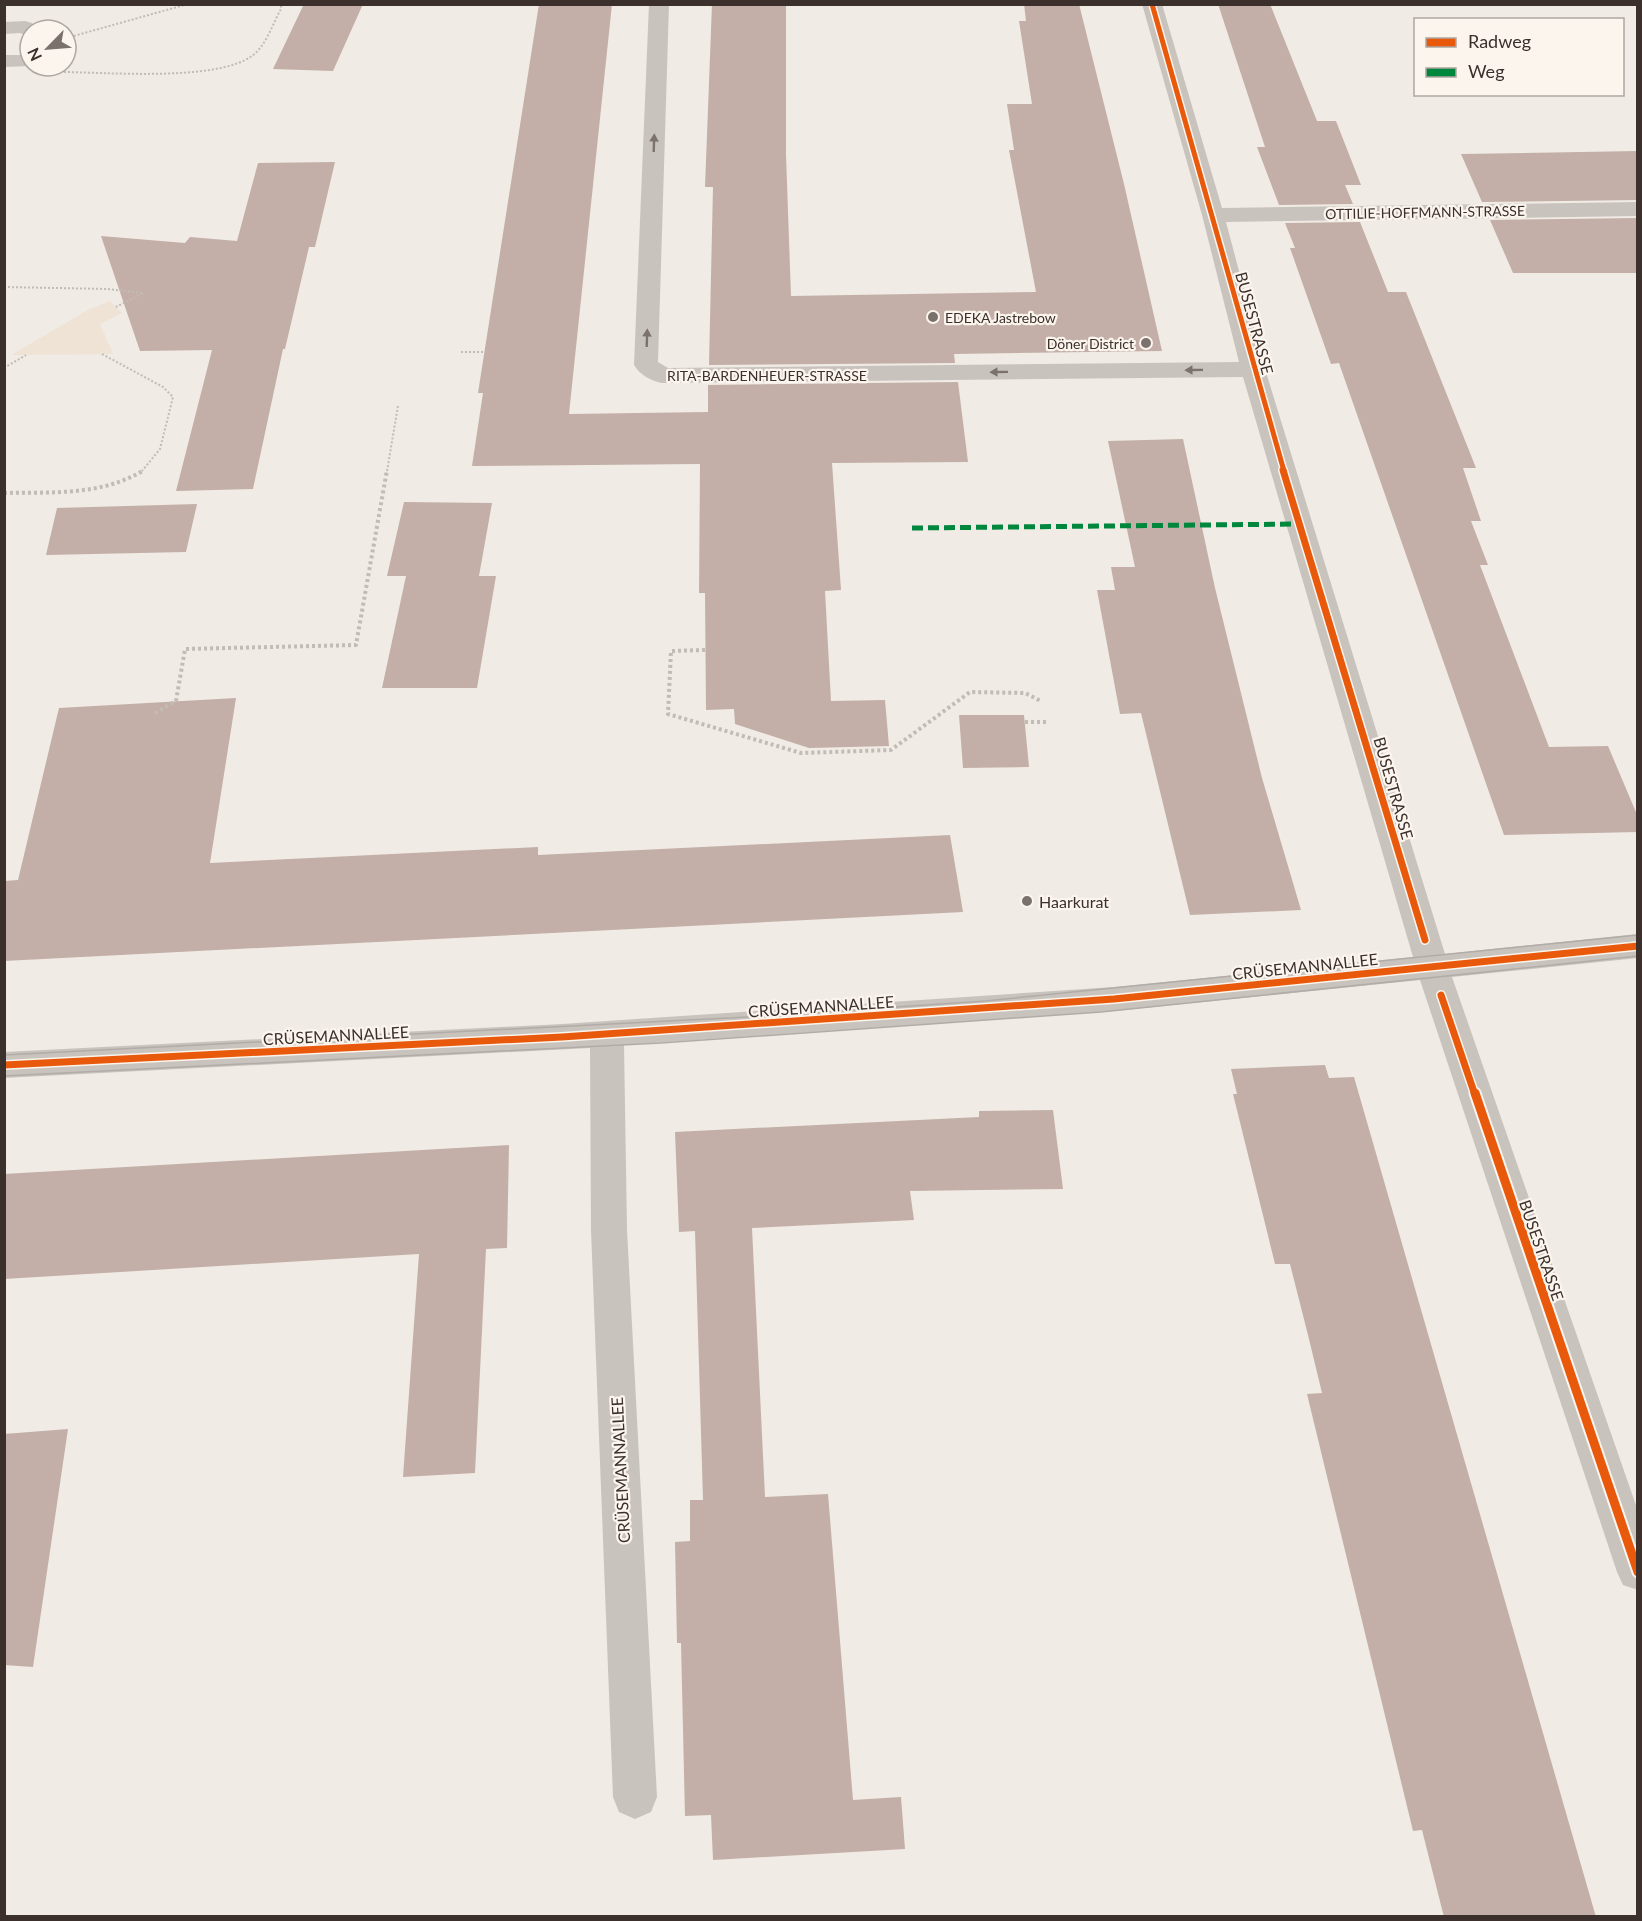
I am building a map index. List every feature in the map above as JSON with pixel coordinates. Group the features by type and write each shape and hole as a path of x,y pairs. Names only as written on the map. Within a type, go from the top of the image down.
{"street":[{"name":"RITA-BARDENHEUER-STRASSE","path":"658,4 646,365 662,376 1253,369"},
{"name":"BUSESTRASSE","path":"1152,4 1213,215 1253,369 1360,718 1432,966 1638,1572"},
{"name":"OTTILIE-HOFFMANN-STRASSE","path":"1213,215 1638,209"},
{"name":"CRÜSEMANNALLEE","path":"4,1065 607,1034 1114,999 1638,946"},
{"name":"CRÜSEMANNALLEE","path":"607,1034 609,1230 635,1797"}],"path":[{"path":"78,35 188,4"},
{"path":"78,72 205,70 229,66 253,56 281,9 280,4"},
{"path":"4,286 108,289 143,293 116,307"},
{"path":"461,352 484,352"},
{"path":"4,493 88,490 124,482 148,466 157,455 173,397 163,387 102,354"},
{"path":"4,368 26,355"},
{"path":"155,713 176,701 185,649 356,645 398,406"},
{"path":"705,650 672,651 668,714 801,753 891,750 970,692 1024,693 1041,701"},
{"path":"1025,722 1048,722"}],"shaded area":[{"path":"110,301 122,313 100,324 113,354 11,355 88,310"}],"building":[{"path":"304,4 363,4 333,71 273,69"},
{"path":"539,4 612,4 569,414 708,412 708,385 958,382 968,462 832,463 841,590 825,591 831,701 885,700 889,746 809,748 735,724 734,709 706,710 705,593 699,593 700,464 472,466 483,393 478,393"},
{"path":"712,4 786,4 786,155 791,296 1036,292 1009,150 1014,150 1007,104 1032,104 1019,21 1026,21 1024,4 1079,4 1124,184 1162,351 954,354 955,363 709,365 713,187 705,187"},
{"path":"1218,4 1270,4 1317,121 1336,121 1361,185 1345,185 1353,204 1279,205 1257,147 1265,147"},
{"path":"1638,151 1638,200 1482,202 1461,154"},
{"path":"335,162 315,247 309,247 285,349 283,349 253,489 176,491 212,350 140,351 101,236 185,243 190,237 237,241 258,163"},
{"path":"1638,218 1638,273 1513,273 1490,220"},
{"path":"1360,222 1388,292 1406,292 1476,468 1463,468 1481,521 1471,521 1488,565 1480,565 1549,747 1608,746 1638,817 1638,832 1504,835 1339,363 1331,364 1290,248 1295,248 1285,223"},
{"path":"1183,439 1215,588 1262,778 1301,910 1190,915 1141,713 1120,714 1097,590 1115,590 1111,567 1135,567 1108,441"},
{"path":"404,502 492,503 479,576 496,576 477,688 382,688 406,576 387,576"},
{"path":"197,504 186,552 46,555 57,508"},
{"path":"236,698 210,863 538,847 538,855 950,835 963,912 4,961 4,881 18,880 59,708"},
{"path":"959,715 1024,715 1029,767 963,768"},
{"path":"1325,1065 1329,1078 1354,1077 1596,1917 1444,1917 1422,1830 1413,1831 1307,1394 1322,1393 1308,1335 1290,1264 1275,1264 1233,1094 1237,1094 1231,1069"},
{"path":"1053,1110 1063,1189 910,1191 914,1220 752,1228 765,1497 828,1494 853,1800 901,1797 905,1849 713,1860 711,1815 685,1816 681,1643 677,1643 675,1542 690,1541 690,1500 703,1500 695,1231 679,1232 675,1132 979,1117 979,1111"},
{"path":"509,1145 507,1248 486,1249 475,1473 403,1477 419,1254 4,1279 4,1174"},
{"path":"68,1429 33,1667 4,1665 4,1434"}],"tram line":[{"path":"4,1055 747,1017 985,1001 1638,935"},
{"path":"4,1076 661,1043 1101,1012 1638,956"}],"marked path":[{"path":"912,528 1301,524"}],"cycle path":[{"path":"1152,4 1213,215 1253,369 1425,940"},
{"path":"4,1065 562,1037 1114,999 1638,946"},
{"path":"1441,995 1638,1572"}],"place":[{"name":"EDEKA Jastrebow","path":"933,317"},
{"name":"Döner District","path":"1146,343"},
{"name":"Haarkurat","path":"1027,901"}]}
